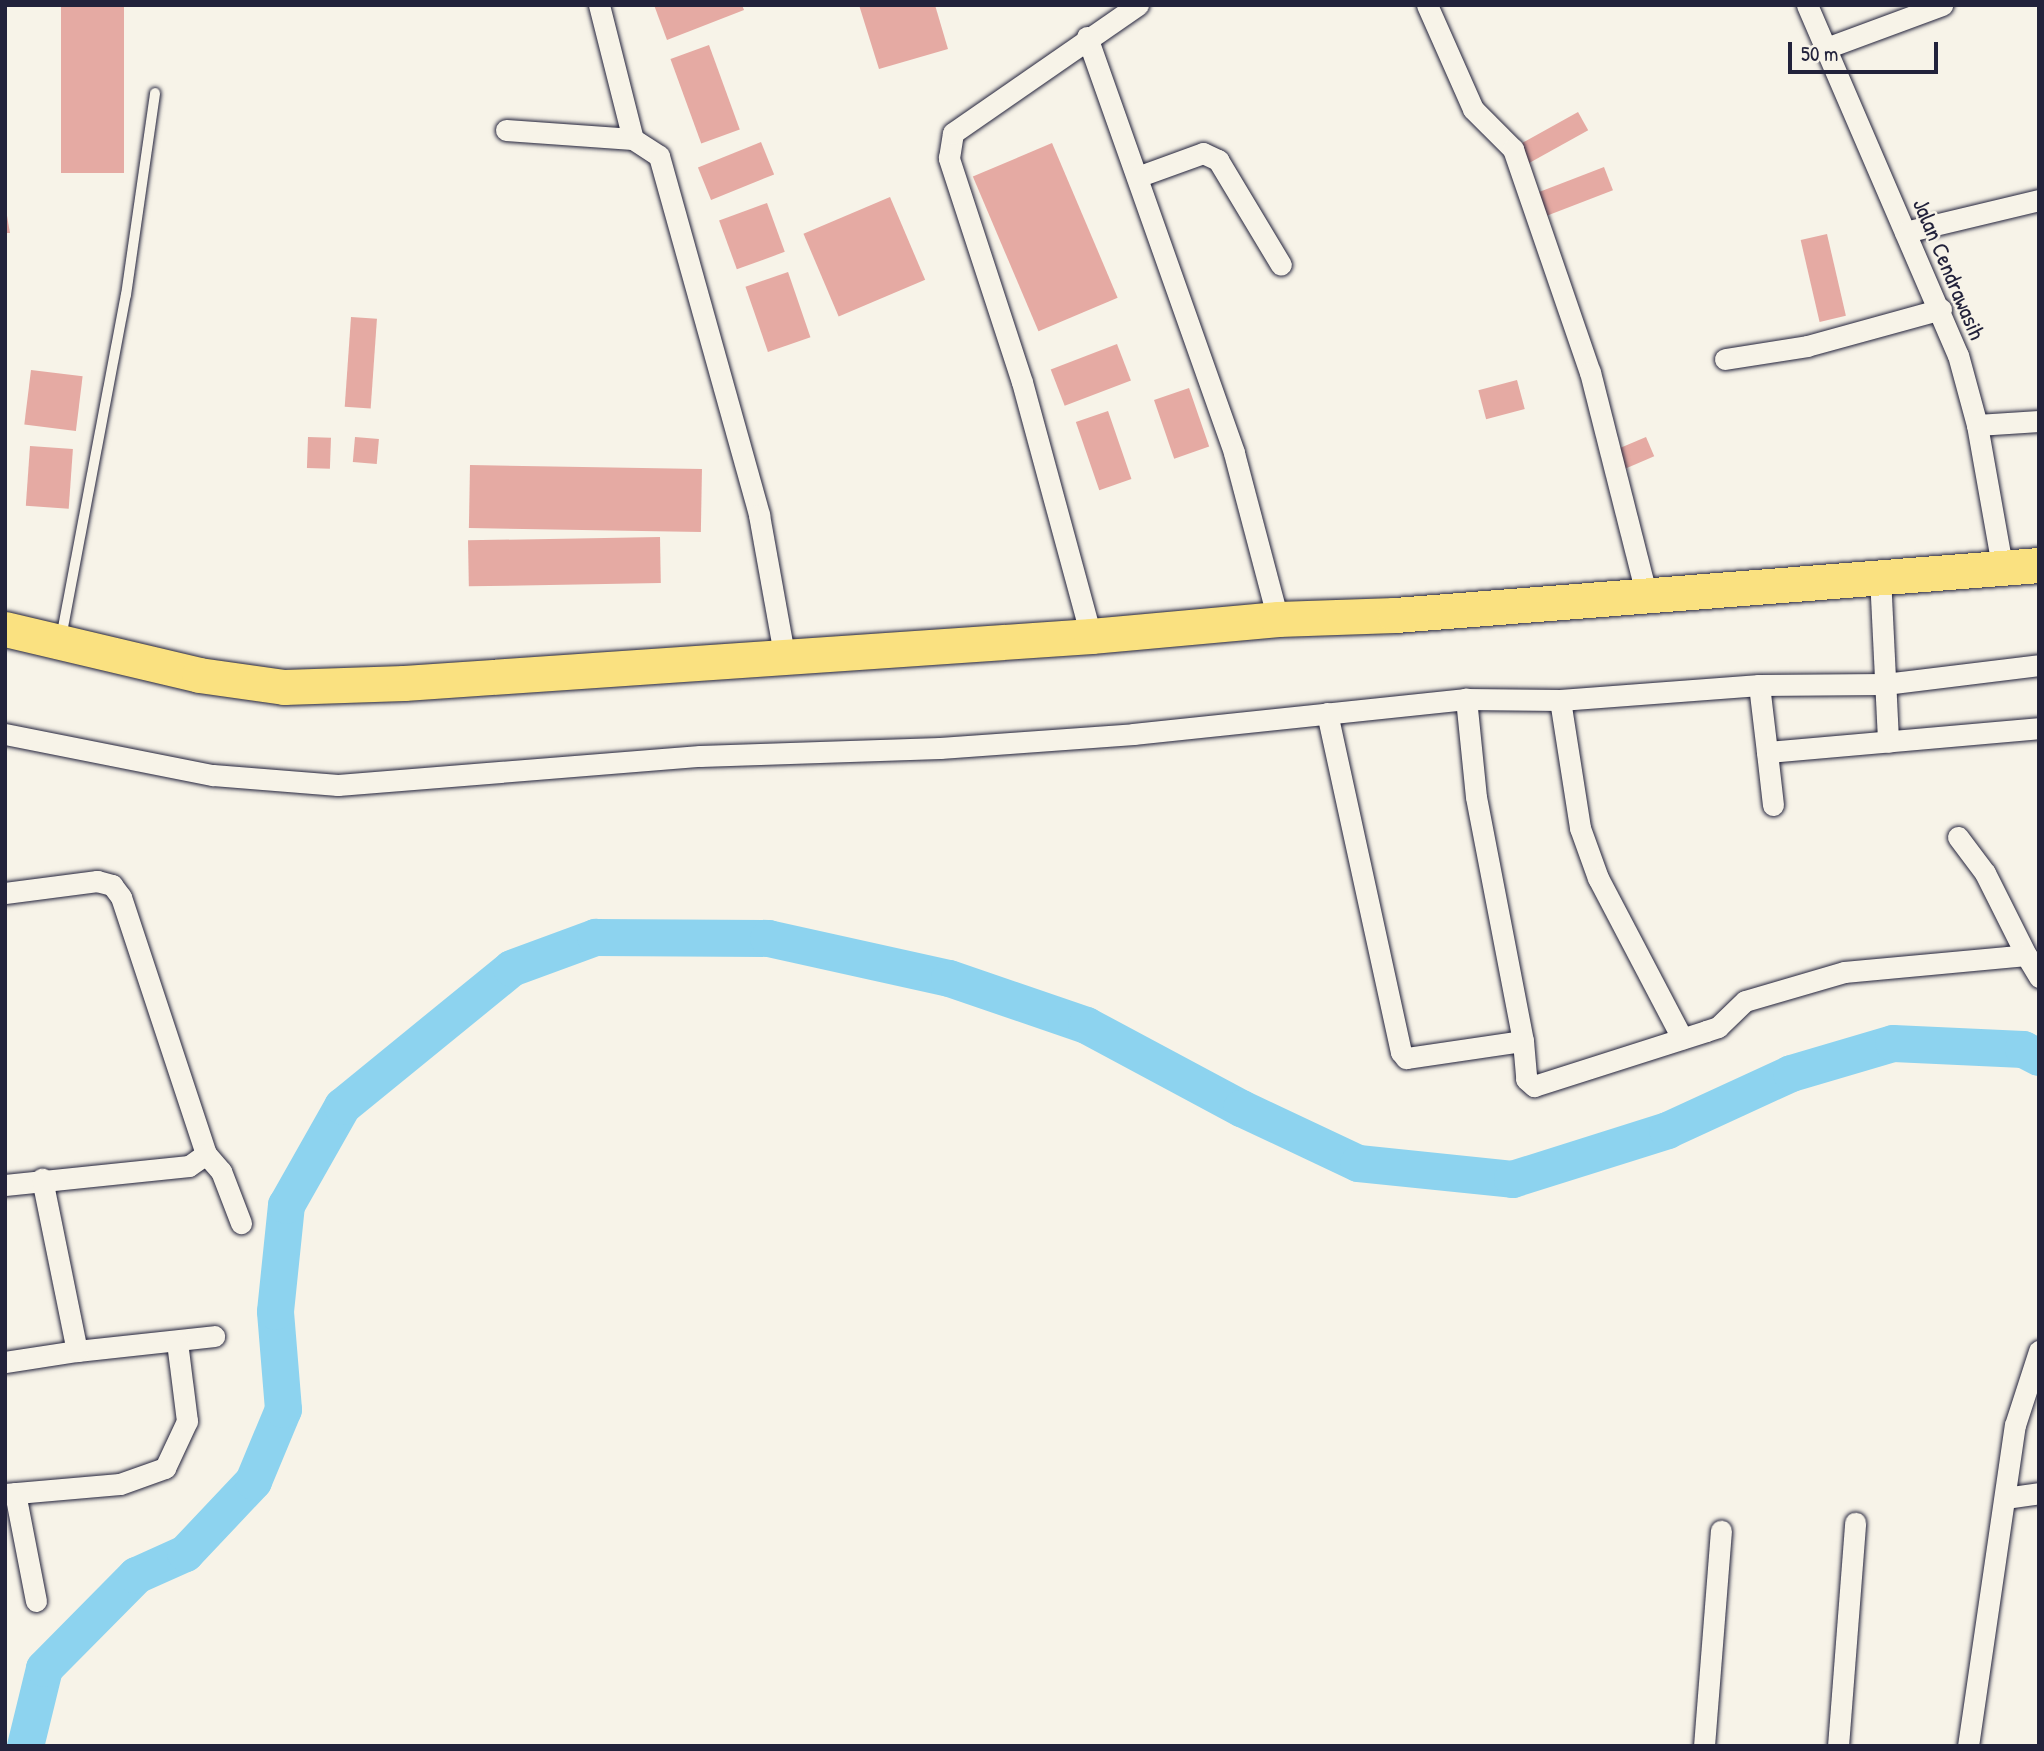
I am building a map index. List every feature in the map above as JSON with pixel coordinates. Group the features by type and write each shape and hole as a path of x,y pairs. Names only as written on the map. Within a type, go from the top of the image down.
{"highway":[{"path":"5,629 60,645 200,675 284,687 404,683 784,654 1091,636 1278,618 1395,615 2002,565 2039,565"}],"street":[{"path":"599,5 634,139"},
{"path":"1091,636 1022,382 949,158 953,133 1087,37 1138,5"},
{"path":"1427,5 1473,109 1513,149 1590,372 1646,594"},
{"name":"Jalan Cendrawasih","path":"1807,5 1941,309 1977,425 2002,565"},
{"path":"1826,48 1942,5"},
{"path":"1087,37 1234,453 1278,618"},
{"path":"506,130 634,139 659,156 667,173 759,515 784,654"},
{"path":"1137,177 1203,153 1218,160 1281,265"},
{"path":"1905,232 2039,200"},
{"path":"1725,359 1807,346 1941,309"},
{"path":"1977,425 2039,421"},
{"path":"1880,576 1888,742"},
{"path":"5,734 213,775 338,785 700,756 1105,736 1466,699 1560,700 1759,685 1885,684 2039,664"},
{"path":"1759,685 1773,806"},
{"path":"1466,699 1476,797 1523,1041 1526,1080 1534,1086 1718,1027 1745,1001 1806,981 1844,972 2026,955"},
{"path":"1560,700 1580,828 1598,878 1682,1038"},
{"path":"1327,713 1402,1054 1406,1058 1523,1041"},
{"path":"1768,752 2039,728"},
{"path":"1958,837 1985,873 2039,977"},
{"path":"5,893 97,881 112,885 132,926 206,1154 220,1171 241,1223"},
{"path":"5,1185 42,1179 189,1166 206,1154"},
{"path":"42,1179 77,1351"},
{"path":"5,1362 214,1336"},
{"path":"36,1601 10,1493 120,1484 166,1468 187,1421 177,1342"},
{"path":"1968,1746 2015,1425 2039,1351"},
{"path":"2005,1499 2039,1493"},
{"path":"1838,1746 1855,1523"},
{"path":"1704,1746 1721,1531"}],"lane":[{"path":"60,645 125,295 155,93"}],"building":[{"path":"61,5 124,5 124,173 61,173"},
{"path":"654,5 742,5 744,10 667,40"},
{"path":"859,5 935,5 948,49 879,69"},
{"path":"709,45 740,130 701,144 670,59"},
{"path":"1578,112 1588,130 1529,163 1519,145"},
{"path":"761,142 774,174 711,200 698,167"},
{"path":"1052,143 1118,298 1038,331 973,177"},
{"path":"1604,167 1613,190 1543,217 1534,194"},
{"path":"890,197 925,280 839,317 803,234"},
{"path":"767,203 785,252 737,269 719,220"},
{"path":"5,204 10,233 5,233"},
{"path":"1827,234 1846,316 1820,322 1801,240"},
{"path":"788,272 810,337 768,352 745,287"},
{"path":"351,317 377,319 371,409 345,407"},
{"path":"1117,344 1131,380 1065,406 1051,369"},
{"path":"31,370 83,376 76,431 24,425"},
{"path":"1517,380 1525,409 1486,419 1478,390"},
{"path":"1189,388 1209,447 1174,459 1154,400"},
{"path":"1108,411 1131,479 1099,490 1076,422"},
{"path":"308,437 331,438 330,469 307,468"},
{"path":"355,437 379,439 377,464 353,462"},
{"path":"1646,437 1654,456 1621,470 1613,451"},
{"path":"30,446 73,449 69,509 26,506"},
{"path":"470,465 702,469 701,532 469,528"},
{"path":"660,537 661,583 469,586 468,540"}],"waterway":[{"path":"25,1746 44,1668 136,1575 185,1553 253,1481 283,1409 275,1311 286,1205 342,1106 511,968 595,937 768,938 949,978 1086,1025 1241,1108 1358,1163 1512,1179 1667,1130 1791,1073 1893,1043 2023,1049 2039,1057"}]}
